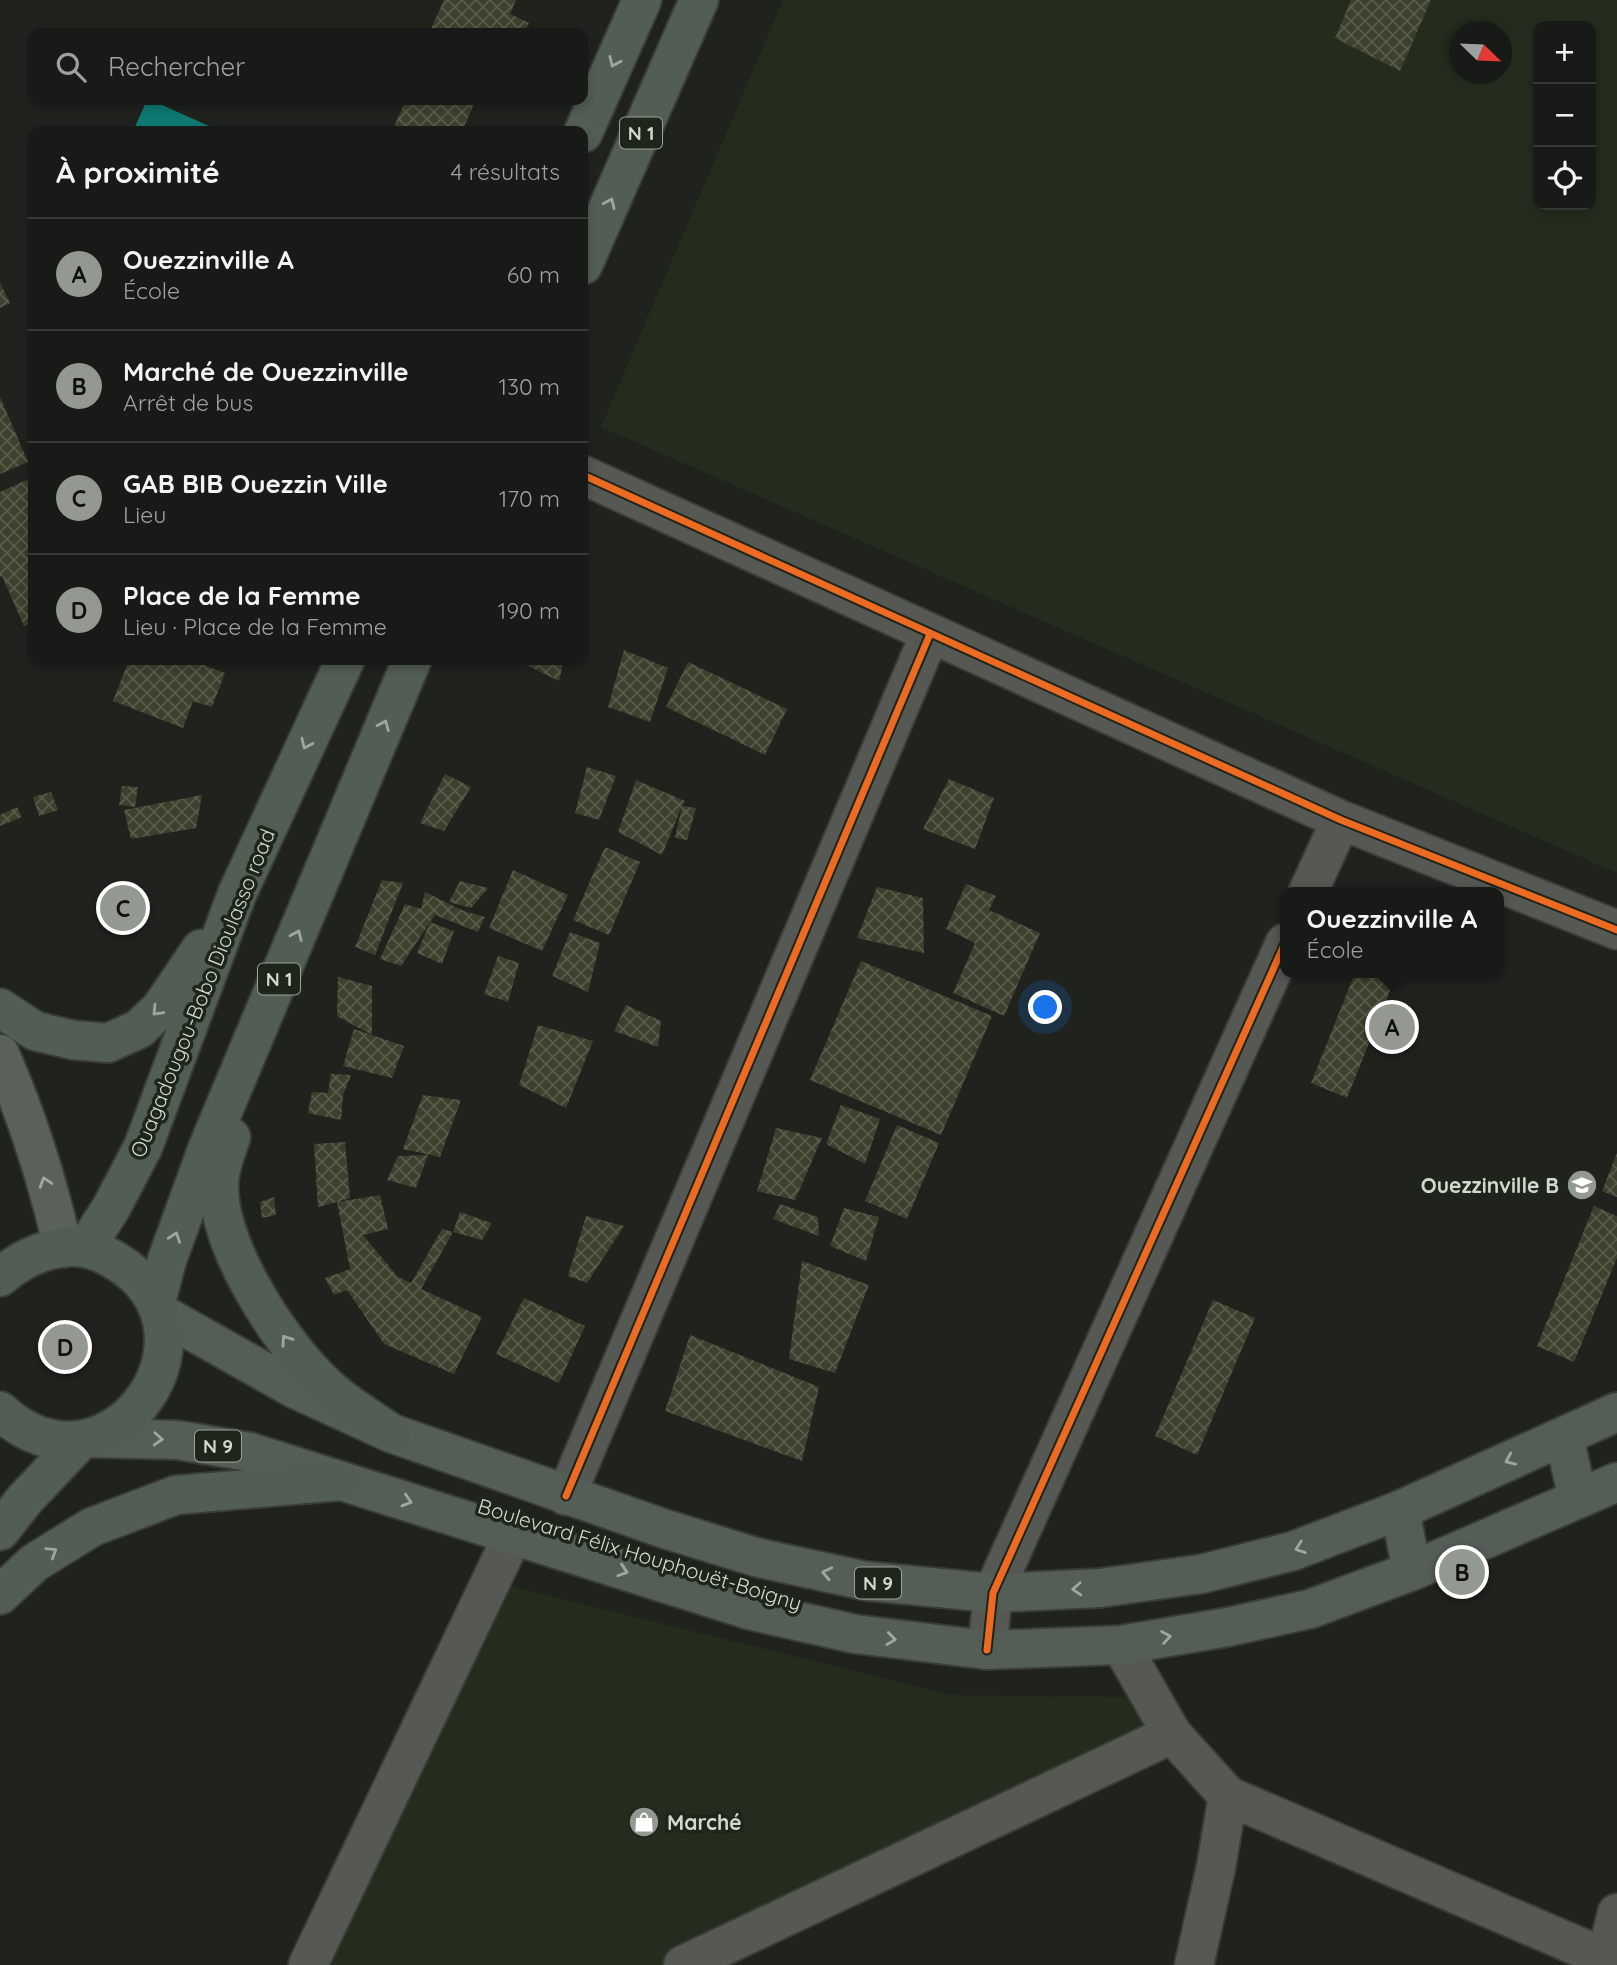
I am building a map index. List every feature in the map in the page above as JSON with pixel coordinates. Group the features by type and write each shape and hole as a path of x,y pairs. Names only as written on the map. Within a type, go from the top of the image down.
{"highway":[{"name":"N 1","path":"586,126 642,0"},
{"name":"N 1","path":"588,254 699,0"},
{"name":"Ouagadougou-Bobo Dioulasso road","path":"75,1247 111,1208 143,1147 237,894 343,665"},
{"name":"N 1","path":"0,1531 25,1499 85,1439 119,1425 143,1404 159,1376 164,1344 158,1308 188,1198 410,665"},
{"path":"0,1008 35,1031 73,1040 108,1043 139,1029 161,1008 237,894"},
{"path":"278,980 220,1174 221,1206 233,1247 252,1288 293,1351 344,1401 391,1433"},
{"path":"0,1277 19,1262 40,1252 75,1247 122,1263 142,1280 158,1308"},
{"path":"0,1411 12,1422 33,1434 57,1440 85,1439"},
{"path":"0,1595 34,1563 92,1527 176,1495 341,1480"}],"main road":[{"path":"3,1071 55,1212 75,1247"},
{"name":"Boulevard Félix Houphouët-Boigny","path":"158,1308 295,1388 391,1433 566,1496 759,1558 866,1581 993,1593 1100,1588 1200,1574 1293,1551 1399,1510 1617,1412"},
{"path":"1564,1437 1578,1499"},
{"name":"N 9","path":"85,1439 156,1439 209,1444 250,1452 341,1480"},
{"name":"Boulevard Félix Houphouët-Boigny","path":"341,1480 749,1611 855,1634 987,1650 1121,1645 1228,1627 1310,1609 1412,1571 1617,1482"},
{"path":"1399,1510 1412,1571"}],"street":[{"path":"588,477 1341,820 1617,930"},
{"path":"566,1496 930,634"},
{"path":"1310,887 1341,820"},
{"path":"987,1650 993,1593 1280,954"},
{"path":"308,1965 513,1535"},
{"path":"1121,1645 1172,1734 1228,1796 1609,1962 1617,1913"},
{"path":"683,1965 1172,1734"},
{"path":"1194,1965 1216,1867 1228,1796"}],"shaded area":[{"path":"783,0 1617,0 1617,873 601,427"},
{"path":"491,1581 951,1695 1151,1697 1172,1734 683,1965 308,1965"}],"water":[{"path":"145,105 162,105 209,126 135,126"}],"building":[{"path":"444,0 516,0 510,14 529,23 526,28 431,28"},
{"path":"1351,0 1431,0 1400,71 1335,38"},
{"path":"404,105 474,105 464,126 394,126"},
{"path":"0,283 10,303 0,308"},
{"path":"0,397 28,462 0,474"},
{"path":"28,479 28,624 24,626 2,576 0,577 0,492"},
{"path":"624,650 668,668 650,722 608,707"},
{"path":"688,662 787,709 765,755 666,707"},
{"path":"127,665 206,665 225,673 212,707 193,701 183,728 113,701"},
{"path":"526,665 563,665 559,681"},
{"path":"587,767 616,776 599,820 575,813"},
{"path":"445,774 471,787 444,831 420,823"},
{"path":"949,779 994,798 975,849 923,829"},
{"path":"636,780 685,801 662,855 618,832"},
{"path":"122,786 138,787 135,807 119,805"},
{"path":"51,792 58,810 39,816 33,797"},
{"path":"202,795 196,828 131,839 124,810"},
{"path":"682,806 696,808 687,840 675,838"},
{"path":"17,807 22,817 0,826 0,815"},
{"path":"605,847 640,862 609,935 573,920"},
{"path":"513,870 568,895 542,951 489,928"},
{"path":"382,880 403,883 375,955 355,947"},
{"path":"460,881 488,888 471,908 449,902"},
{"path":"114,884 147,898 132,930 101,916"},
{"path":"966,884 996,896 989,910 1040,933 1004,1016 953,993 975,943 946,929"},
{"path":"877,887 923,898 924,953 857,938"},
{"path":"425,892 464,911 485,917 478,932 435,915 401,966 380,959 405,904 421,909"},
{"path":"430,922 454,931 442,964 417,953"},
{"path":"570,932 600,943 588,992 552,976"},
{"path":"498,956 519,963 508,1002 484,994"},
{"path":"861,961 992,1016 941,1135 810,1080"},
{"path":"338,977 372,986 372,1035 337,1016"},
{"path":"1353,978 1395,978 1347,1098 1311,1083"},
{"path":"626,1005 661,1021 658,1047 614,1031"},
{"path":"538,1025 593,1041 566,1108 519,1085"},
{"path":"354,1029 404,1046 392,1078 343,1066"},
{"path":"331,1074 351,1075 343,1095 341,1120 308,1113 312,1092 328,1093"},
{"path":"423,1095 461,1100 440,1157 403,1149"},
{"path":"841,1105 880,1119 865,1164 826,1144"},
{"path":"897,1125 939,1143 907,1219 865,1201"},
{"path":"776,1128 822,1138 795,1200 757,1191"},
{"path":"345,1142 350,1198 318,1207 314,1144"},
{"path":"1617,1153 1617,1197 1602,1191"},
{"path":"428,1155 416,1188 387,1180 398,1156"},
{"path":"380,1195 388,1229 363,1235 398,1277 411,1283 442,1229 453,1232 421,1289 482,1317 454,1374 384,1344 347,1290 334,1295 325,1278 350,1269 337,1202"},
{"path":"274,1197 276,1215 262,1218 260,1202"},
{"path":"780,1204 818,1217 819,1236 773,1219"},
{"path":"1594,1206 1617,1216 1617,1258 1574,1362 1537,1346"},
{"path":"844,1208 879,1217 866,1261 830,1246"},
{"path":"460,1212 492,1223 482,1240 453,1232"},
{"path":"586,1216 624,1226 587,1283 568,1276"},
{"path":"802,1261 869,1285 835,1373 789,1359"},
{"path":"524,1298 585,1326 559,1383 496,1354"},
{"path":"1213,1300 1255,1318 1197,1455 1155,1436"},
{"path":"690,1335 819,1387 802,1461 665,1411"}],"cycle path":[{"path":"588,477 1341,820 1617,930"},
{"path":"566,1496 930,634"},
{"path":"987,1650 993,1593 1280,954"}],"place":[{"name":"GAB BIB Ouezzin Ville","path":"123,908"},
{"name":"Ouezzinville A","path":"1392,1027"},
{"name":"Ouezzinville B","path":"1582,1185"},
{"name":"Place de la Femme","path":"65,1347"},
{"name":"Marché de Ouezzinville","path":"1462,1572"},
{"name":"Marché","path":"644,1822"}]}
